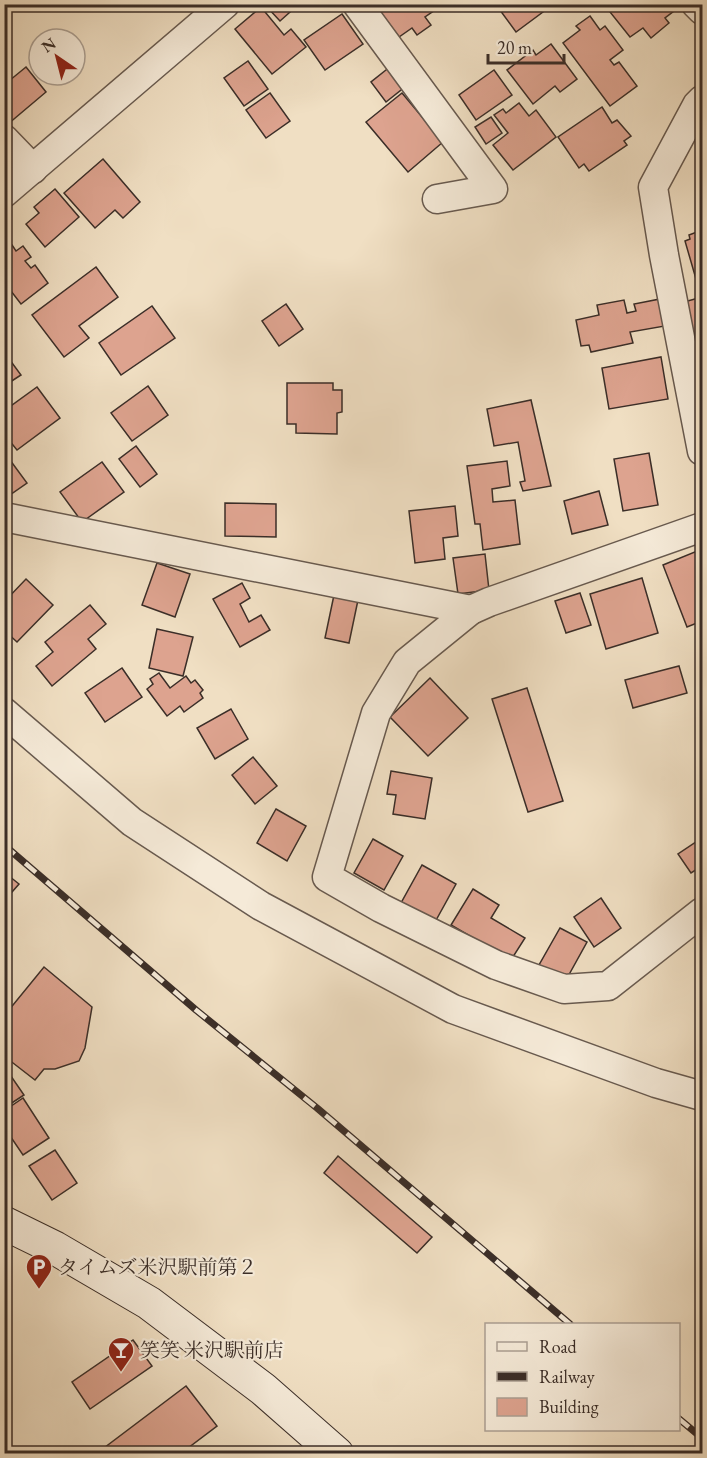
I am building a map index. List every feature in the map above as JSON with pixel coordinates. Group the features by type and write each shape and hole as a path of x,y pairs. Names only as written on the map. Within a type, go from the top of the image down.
{"street":[{"path":"4,193 225,4"},
{"path":"357,4 493,189 437,199"},
{"path":"696,4 702,10"},
{"path":"702,100 697,105 653,187 702,452"},
{"path":"4,139 33,169"},
{"path":"4,518 471,610"},
{"path":"702,527 471,610 407,662 376,713 327,877 381,908 496,965 564,989 608,986 702,912"},
{"path":"4,712 132,822 261,906 453,1009 656,1083 702,1096"},
{"path":"4,1224 55,1248 149,1303 263,1389 337,1454"}],"building":[{"path":"270,4 299,4 280,21 267,7"},
{"path":"385,4 435,4 438,8 425,17 431,25 417,35 412,28 399,37 378,9"},
{"path":"499,4 550,4 551,6 516,32 497,6"},
{"path":"610,4 669,4 674,11 665,18 669,23 651,38 643,28 630,37 606,7"},
{"path":"261,7 284,35 291,29 306,47 272,74 235,29"},
{"path":"342,14 363,44 325,70 304,40"},
{"path":"590,16 600,30 605,26 623,50 610,60 614,65 619,62 637,86 610,106 563,43 580,30 576,26"},
{"path":"551,44 577,79 560,92 555,86 533,104 507,70 533,50 536,55"},
{"path":"248,61 268,89 244,106 224,78"},
{"path":"391,66 406,86 386,102 371,82"},
{"path":"26,67 27,87 42,87 46,92 8,124 4,120 4,85"},
{"path":"494,70 512,95 476,120 459,95"},
{"path":"270,93 290,121 266,138 246,110"},
{"path":"402,93 443,142 408,172 366,122"},
{"path":"519,103 529,116 536,110 556,137 513,170 493,145 508,133 494,115 503,109 506,113"},
{"path":"602,107 612,123 617,120 631,136 624,141 627,145 589,171 584,164 579,168 558,137"},
{"path":"491,117 502,133 486,144 475,127"},
{"path":"103,159 140,202 123,218 115,210 95,228 64,193"},
{"path":"55,189 79,217 45,247 26,224 39,213 34,207"},
{"path":"702,230 702,277 696,279 685,241 690,239 689,235"},
{"path":"12,245 16,251 23,246 31,257 25,261 31,268 35,265 48,283 21,304 4,282 4,250"},
{"path":"96,267 118,297 79,326 89,338 64,357 32,315"},
{"path":"702,297 702,354 698,356 684,302"},
{"path":"660,299 665,326 630,332 633,343 591,352 589,345 581,346 576,320 599,315 597,305 624,300 627,313 636,311 634,304"},
{"path":"286,304 303,329 279,346 262,321"},
{"path":"152,306 175,338 121,375 99,343"},
{"path":"4,352 21,375 4,386"},
{"path":"661,357 668,399 609,409 602,368"},
{"path":"287,383 333,383 333,390 342,390 342,412 337,413 337,434 296,433 296,424 287,424"},
{"path":"148,386 168,415 132,441 111,413"},
{"path":"37,387 60,418 17,450 4,434 4,411"},
{"path":"531,400 551,486 523,491 520,482 525,481 518,442 494,446 487,409"},
{"path":"136,446 157,474 140,487 119,459"},
{"path":"649,453 658,505 623,511 614,459"},
{"path":"10,460 27,483 4,499 4,464"},
{"path":"507,461 510,486 492,489 493,502 515,500 520,544 483,550 480,524 475,524 467,466"},
{"path":"102,462 124,492 82,522 60,492"},
{"path":"599,491 608,525 572,534 564,501"},
{"path":"225,503 276,504 276,537 225,536"},
{"path":"455,506 458,536 443,538 445,559 415,563 409,511"},
{"path":"702,549 702,621 687,627 663,565"},
{"path":"485,554 489,590 458,594 453,558"},
{"path":"157,563 190,574 175,617 142,605"},
{"path":"642,578 658,633 606,649 590,594"},
{"path":"26,579 53,605 17,642 4,630 4,602"},
{"path":"242,583 250,598 240,604 249,622 261,615 270,630 240,647 213,599"},
{"path":"580,593 591,625 566,633 555,601"},
{"path":"334,595 358,600 349,643 325,638"},
{"path":"90,605 106,624 88,639 96,649 52,686 36,666 53,652 45,642"},
{"path":"157,629 193,637 183,676 149,668"},
{"path":"679,666 687,693 633,708 625,680"},
{"path":"122,668 142,697 105,722 85,693"},
{"path":"159,673 170,688 186,676 191,683 195,680 203,690 200,693 203,698 184,712 180,706 167,716 147,689 153,684 150,679"},
{"path":"430,678 468,718 428,756 390,717"},
{"path":"527,688 563,801 528,812 492,699"},
{"path":"231,709 248,739 215,759 197,728"},
{"path":"253,757 277,786 255,804 232,775"},
{"path":"391,771 432,778 425,819 393,814 396,795 387,794"},
{"path":"276,809 306,826 287,861 257,843"},
{"path":"702,838 702,866 691,873 678,854"},
{"path":"373,839 403,856 384,890 354,873"},
{"path":"422,865 456,884 435,922 401,903"},
{"path":"4,872 19,884 5,900 4,900"},
{"path":"473,889 499,905 491,918 525,938 511,960 451,925"},
{"path":"601,898 621,928 594,947 574,917"},
{"path":"560,928 587,942 566,980 539,965"},
{"path":"44,967 92,1007 85,1048 79,1061 55,1069 44,1069 35,1080 4,1056 4,1016"},
{"path":"4,1066 24,1095 4,1108"},
{"path":"23,1098 49,1138 23,1155 4,1127 4,1111"},
{"path":"55,1150 77,1183 52,1200 29,1166"},
{"path":"338,1156 432,1237 417,1253 324,1173"},
{"path":"133,1340 152,1366 90,1409 72,1382"},
{"path":"186,1386 217,1426 180,1454 96,1454"}],"railway":[{"path":"4,845 196,1010 317,1108 569,1323"},
{"path":"680,1420 702,1438"}],"place":[{"name":"タイムズ米沢駅前第２","path":"39,1290"},
{"name":"笑笑 米沢駅前店","path":"121,1373"}]}
